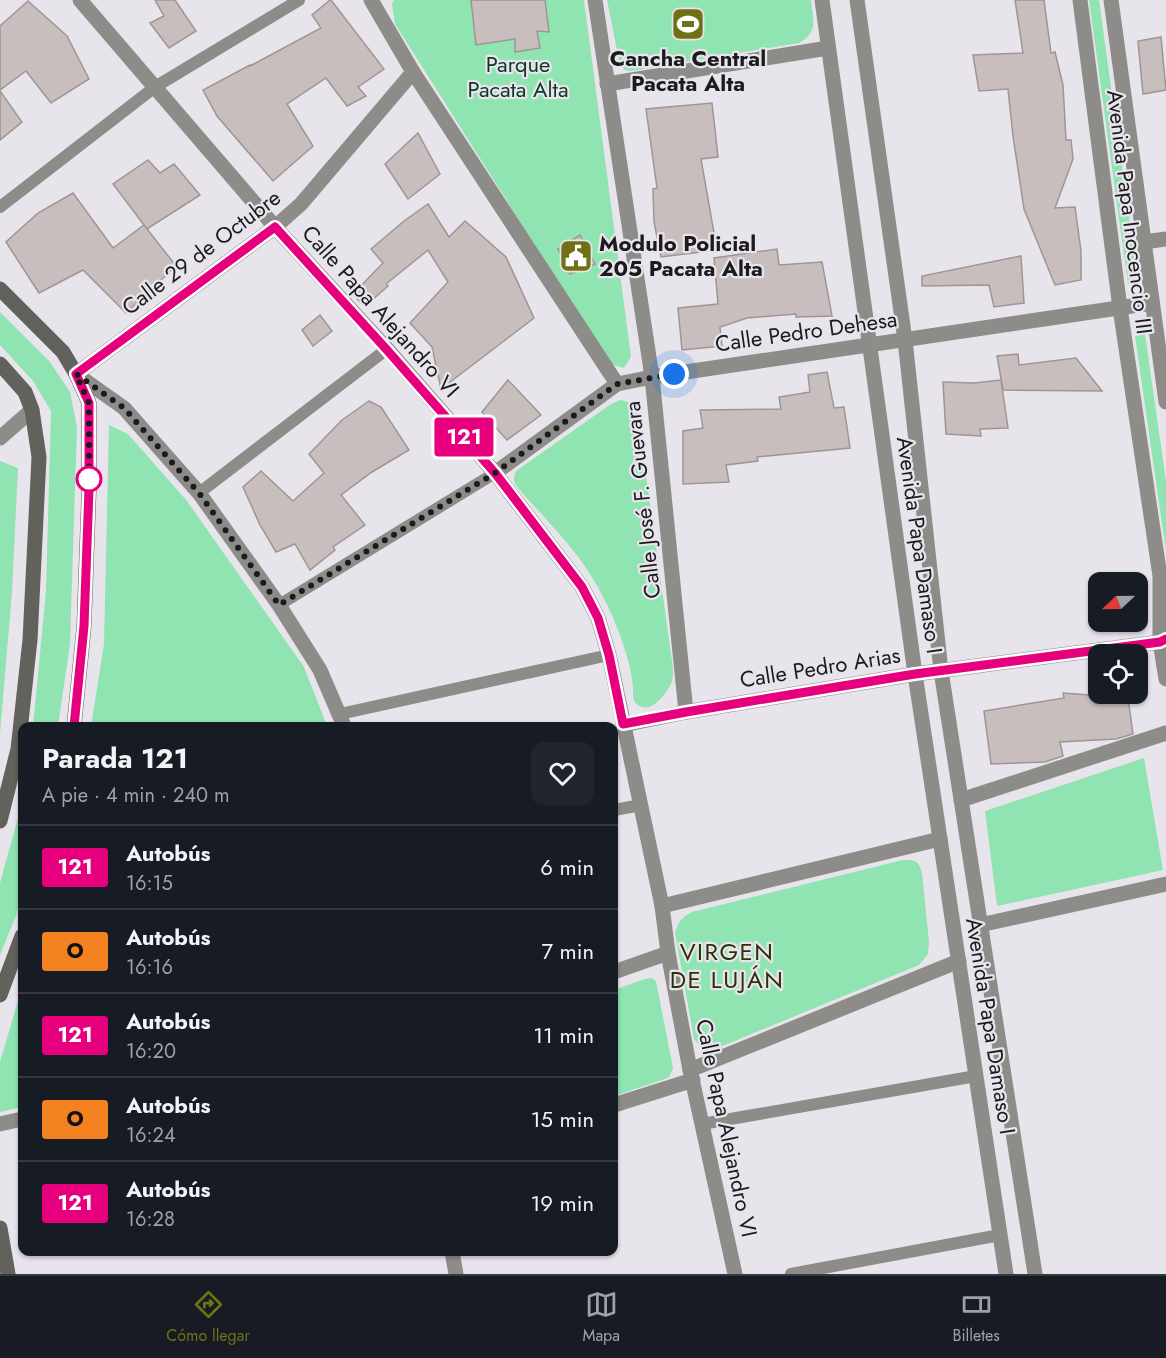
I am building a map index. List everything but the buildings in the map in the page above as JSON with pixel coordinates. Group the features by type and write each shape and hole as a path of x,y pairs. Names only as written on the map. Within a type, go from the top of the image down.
{"street":[{"name":"Calle Papa Alejandro VI","path":"80,0 275,227 495,473 582,587 598,618 609,655 662,906 668,952 692,1075 735,1274"},
{"path":"371,0 412,72 617,384"},
{"name":"Calle José F. Guevara","path":"595,0 652,377 686,712"},
{"name":"Avenida Papa Damaso I","path":"822,0 915,674 1006,1274"},
{"name":"Avenida Papa Damaso I","path":"857,0 904,340 941,671 1035,1274"},
{"name":"Avenida Papa Inocencio III","path":"1080,0 1119,308 1160,576 1166,678"},
{"name":"Avenida Papa Inocencio III","path":"1111,0 1166,402"},
{"path":"607,84 828,48"},
{"name":"Calle 29 de Octubre","path":"76,374 275,227 301,204 412,72"},
{"path":"1144,242 1166,239"},
{"path":"0,289 63,352 89,403 89,489 84,626 74,722"},
{"name":"Calle Pedro Dehesa","path":"495,473 617,384 1152,303"},
{"path":"0,364 25,392 32,411 39,457 30,640 21,722"},
{"path":"76,374 124,408 199,493 279,605 320,670 342,720"},
{"path":"0,438 32,411"},
{"name":"Calle Pedro Arias","path":"623,724 915,674 1163,640"},
{"path":"961,800 1166,733"},
{"path":"0,821 18,749"},
{"path":"662,906 940,838"},
{"path":"980,925 1166,884"},
{"path":"0,995 18,947"},
{"path":"618,971 668,952"},
{"path":"618,1103 692,1075 958,961"},
{"path":"0,1124 18,1120"},
{"path":"0,1228 8,1274"},
{"path":"453,1256 456,1274"}],"lane":[{"path":"0,207 155,87 299,0"},
{"path":"199,493 387,350"},
{"name":"Calle Pedro Dehesa","path":"279,605 495,473"},
{"path":"342,720 609,655"},
{"path":"618,809 640,805"},
{"path":"702,1124 976,1076"},
{"path":"791,1274 1000,1235"}],"green space":[{"name":"Parque Pacata Alta","path":"394,0 584,0 631,357 624,368 610,364 395,24 392,4"},
{"name":"Parque Pacata Alta","path":"607,0 811,0 813,24 810,34 799,43 631,71 625,70 620,65"},
{"path":"1089,0 1099,0 1138,282 1128,284"},
{"path":"0,312 50,362 70,392 77,427 70,644 59,722 33,722 46,591 51,411 33,381 0,345"},
{"path":"1145,334 1166,481 1166,551 1135,336"},
{"path":"620,400 630,403 637,411 673,668 670,686 654,705 649,707 638,705 634,700 632,676 624,647 597,585 572,549 518,488 514,480 516,471"},
{"path":"109,425 128,434 187,501 304,667 325,722 92,722 104,644"},
{"path":"0,461 18,468 12,592 0,734"},
{"path":"1144,758 1163,870 997,906 985,811"},
{"path":"18,818 18,908 0,955 0,883"},
{"path":"903,860 916,862 922,873 929,942 928,954 919,965 715,1049 708,1049 696,1042 675,933 683,918 692,912"},
{"path":"652,978 656,981 673,1068 669,1077 618,1095 618,989"},
{"path":"18,1001 18,1108 0,1112 0,1062"}],"bus line":[{"name":"121","path":"75,722 84,626 89,489 89,403 76,374 275,227 495,473 582,587 598,618 609,655 623,724 915,674 1160,642 1166,639"}],"place":[{"name":"Cancha Central Pacata Alta","path":"688,24"},
{"name":"Modulo Policial 205 Pacata Alta","path":"576,256"}],"district":[{"name":"VIRGEN DE LUJÁN","path":"727,965"}],"route":[{"path":"89,479 89,489 89,403 76,374 124,408 199,493 279,605 495,473 617,384 674,374"}]}
